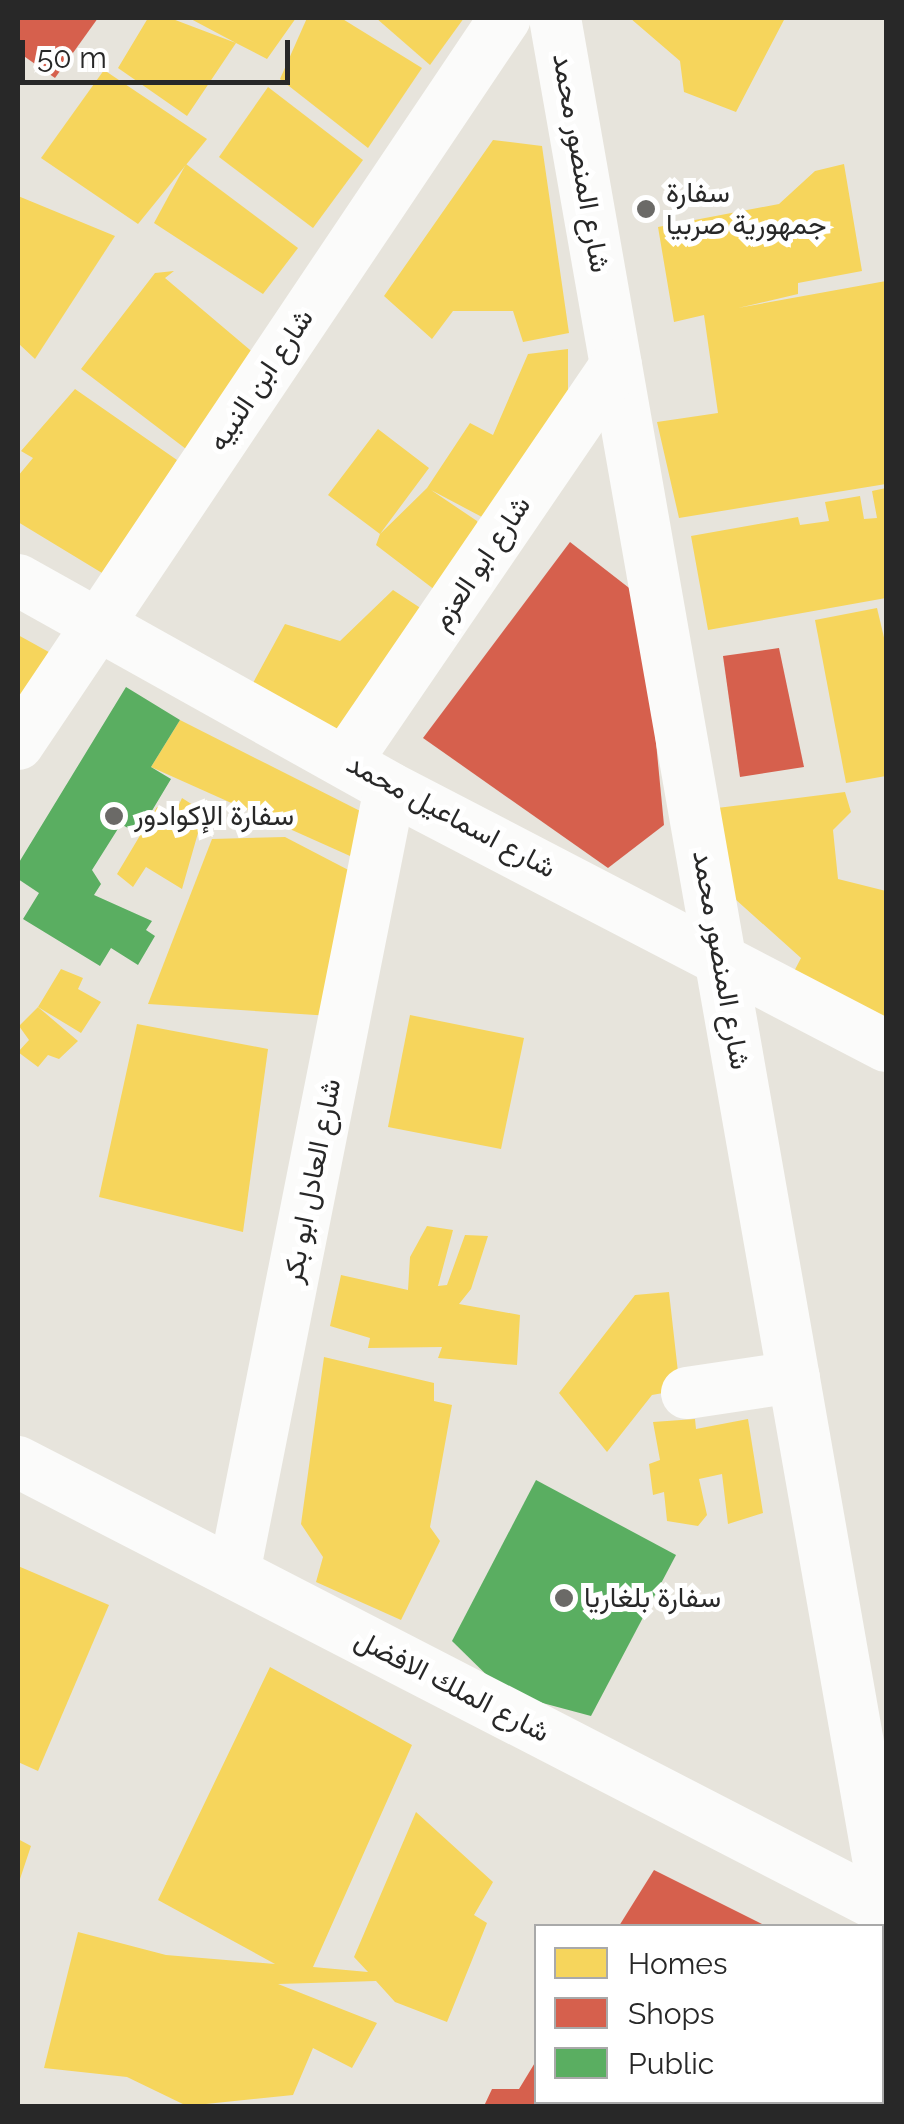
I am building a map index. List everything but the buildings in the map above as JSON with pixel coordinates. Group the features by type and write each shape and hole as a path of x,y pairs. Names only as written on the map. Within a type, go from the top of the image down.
{"street":[{"name":"شارع ابن النبيه","path":"18,744 505,18"},
{"name":"شارع المنصور محمد","path":"555,18 886,1906"},
{"name":"شارع ابو العزم","path":"346,761 616,365"},
{"name":"شارع اسماعيل محمد","path":"18,580 390,788 720,956 886,1046"},
{"name":"شارع العادل ابو بكر","path":"234,1574 390,788"},
{"path":"687,1394 794,1377"},
{"name":"شارع الملك الافضل","path":"18,1462 886,1906"},
{"path":"842,1647 886,1673"}],"place":[{"name":"سفارة جمهورية صربيا","path":"646,209"},
{"name":"سفارة الإكوادور","path":"114,816"},
{"name":"سفارة بلغاريا","path":"564,1598"}]}
